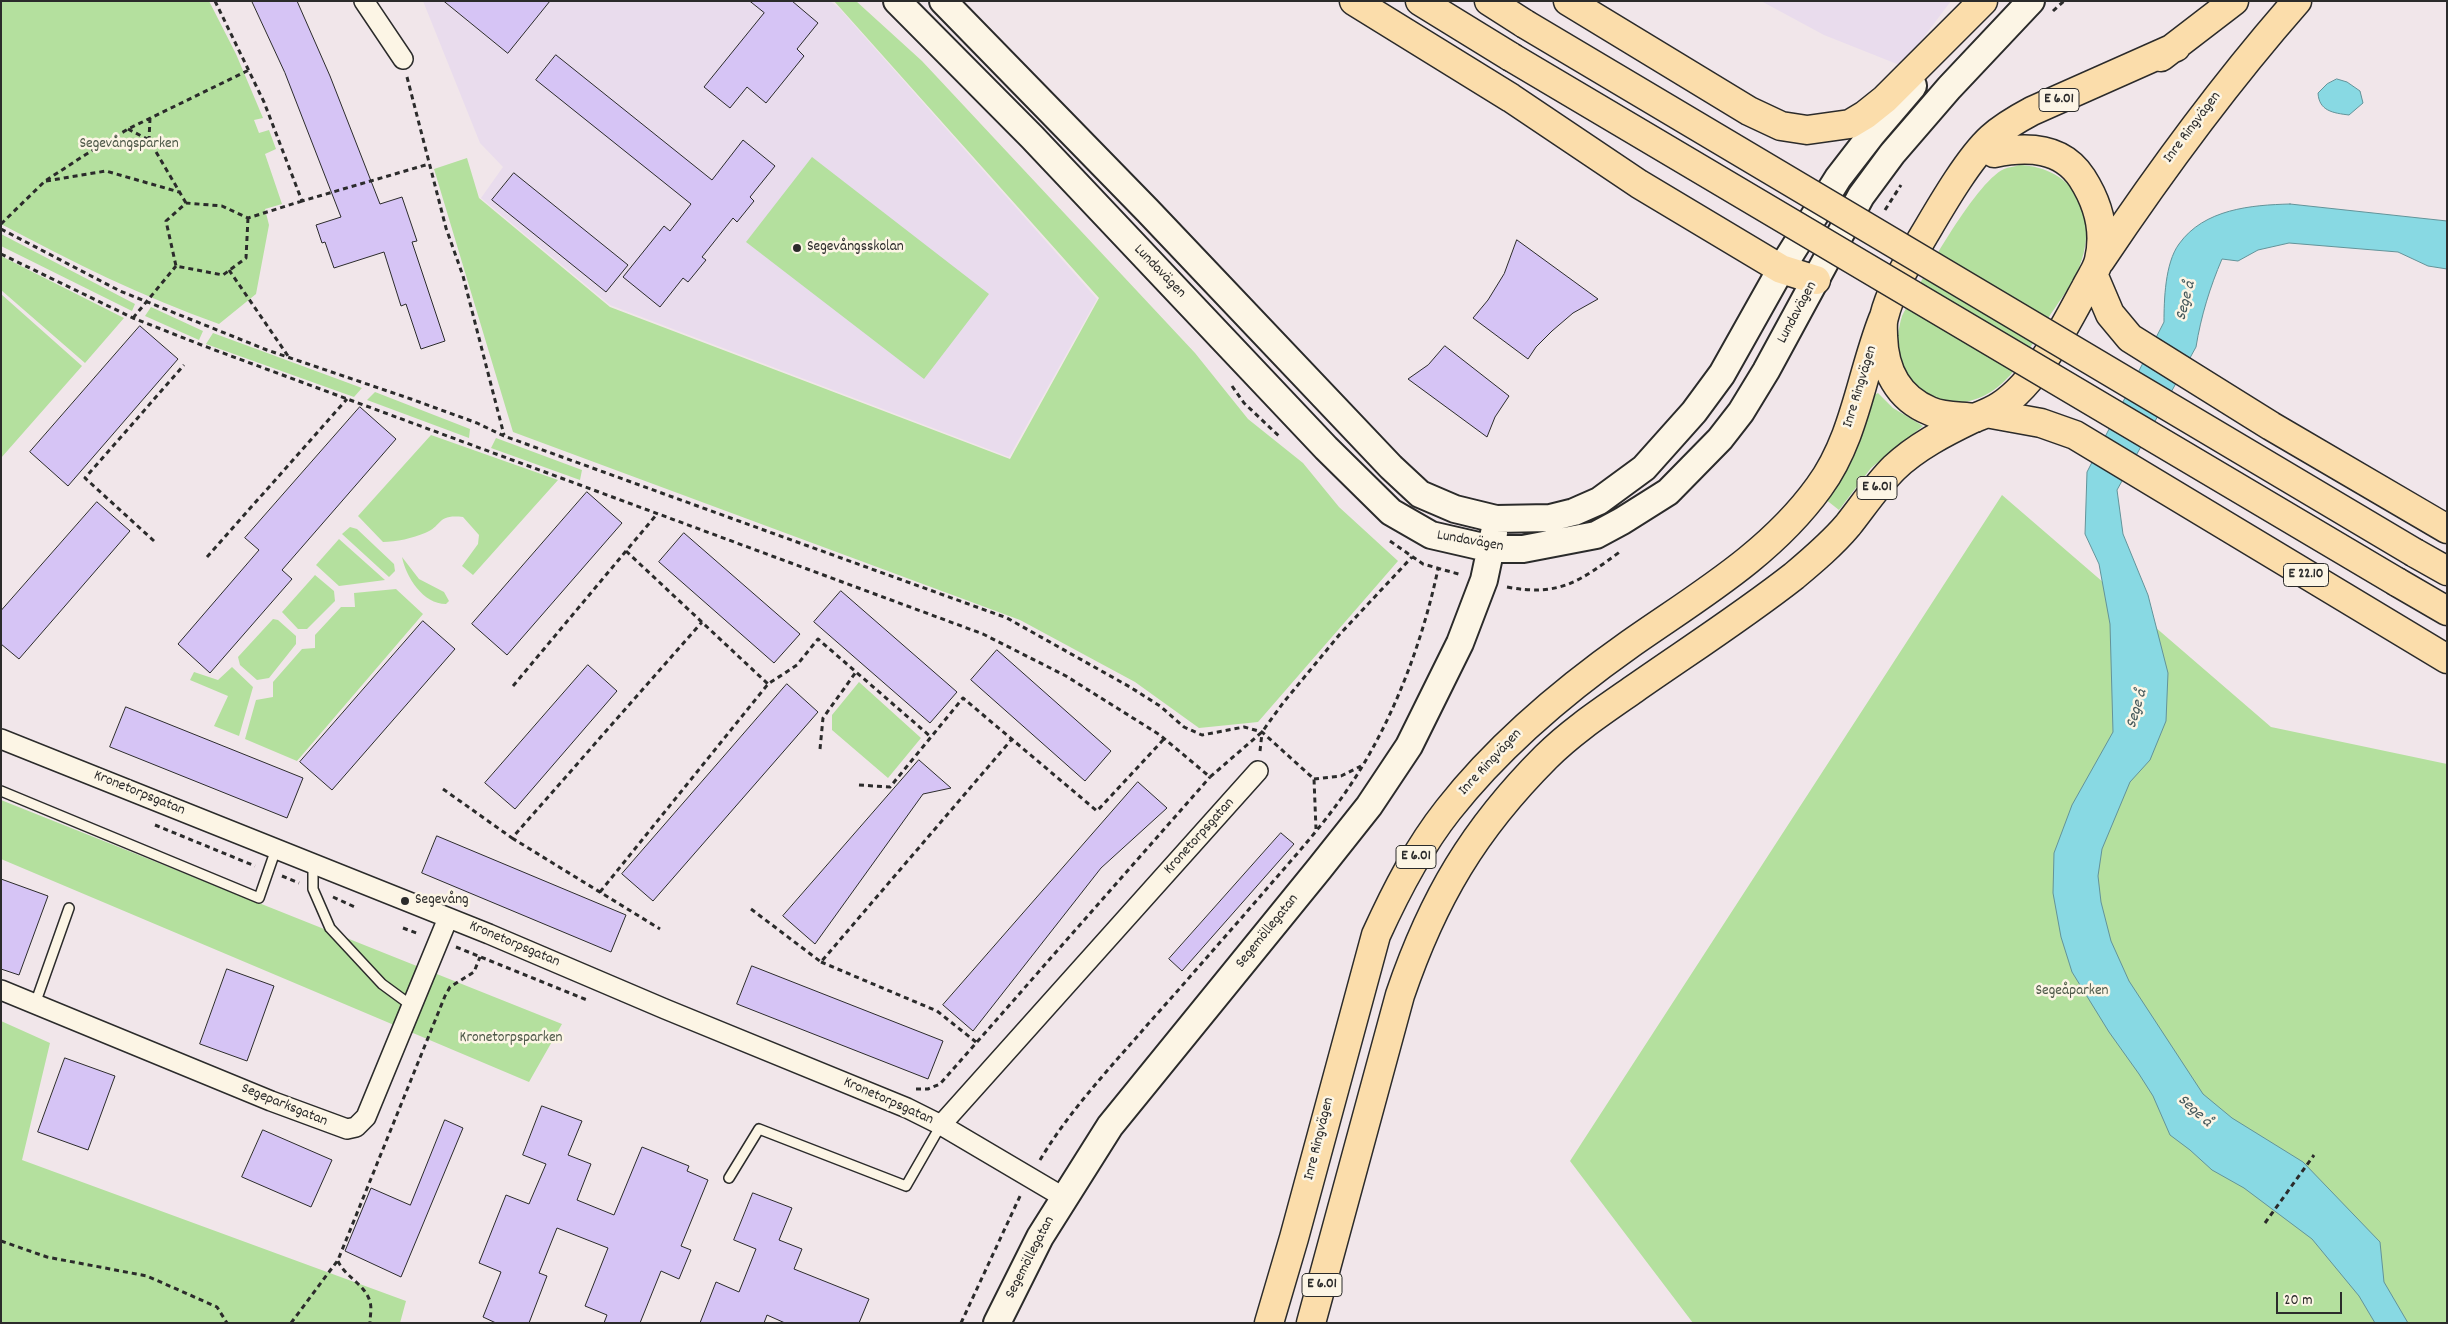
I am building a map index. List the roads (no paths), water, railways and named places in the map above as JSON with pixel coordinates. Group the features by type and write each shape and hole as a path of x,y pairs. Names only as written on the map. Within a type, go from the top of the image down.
{"highway":[{"path":"1354,1 1511,98 1639,184 1781,269 1816,280"},
{"path":"1420,1 1511,57 2447,610"},
{"path":"1489,1 2447,571"},
{"path":"1568,1 1749,111 1781,126 1807,130 1850,124 1865,115 1885,99 1983,1"},
{"name":"E 6.01","path":"1961,177 1990,139 2012,122 2176,47 2234,1"},
{"name":"Inre Ringvägen","path":"1981,416 2002,405 2030,377 2050,348 2096,268 2166,163 2229,81 2298,1"},
{"path":"1961,177 1980,161 2007,144 2125,82 2176,47"},
{"path":"1994,153 2027,148 2045,150 2078,172 2092,194 2099,216 2102,237 2096,268 2110,314 2130,338 2271,426 2447,529"},
{"name":"Inre Ringvägen","path":"1269,1323 1294,1238 1376,934 1393,897 1418,853 1447,811 1477,776 1509,741 1545,708 1592,671 1757,554 1798,515 1821,485 1841,447 1858,407 1872,348 1891,296 1908,264 1961,177"},
{"path":"1883,319 1883,354 1888,371 1898,388 1914,403 1931,412 1981,416"},
{"name":"E 6.01","path":"1311,1323 1400,995 1414,954 1439,898 1458,864 1486,824 1550,753 1594,717 1794,576 1825,549 1847,526 1895,468 1921,447 1981,416"},
{"name":"E 22.10","path":"1981,416 2041,423 2075,435 2447,659"}],"main road":[{"name":"Lundavägen","path":"897,1 1032,137 1326,448 1391,512 1431,536 1492,549 1523,549 1596,535 1641,510 1668,492 1715,445 1741,412 1861,196 1892,154 1949,88 2031,1"},
{"name":"Lundavägen","path":"943,1 1148,211 1391,467 1420,494 1455,509 1496,519 1550,518 1574,512 1599,501 1644,468 1684,425 1722,374 1781,269 1838,178 1909,90 1995,1"},
{"name":"Segemöllegatan","path":"997,1323 1040,1237 1063,1197 1110,1126 1369,806 1409,746 1460,643 1484,580 1492,549 1496,519"}],"street":[{"path":"364,1 403,59"},
{"name":"Kronetorpsgatan","path":"1,740 448,918 898,1104 941,1125 1063,1197"},
{"name":"Kronetorpsgatan","path":"941,1125 1258,772"},
{"name":"Segeparksgatan","path":"1,990 330,1125 347,1129 356,1127 366,1117 448,918"}],"lane":[{"path":"1,790 259,898 276,849"},
{"path":"313,864 313,889 330,928 382,984 412,1006"},
{"path":"35,1004 69,908"},
{"path":"729,1178 759,1130 906,1186 941,1125"}],"water":[{"path":"2337,79 2347,82 2360,91 2363,103 2349,115 2328,110 2321,104 2319,99 2318,93 2327,84"},
{"name":"Sege å","path":"2290,204 2447,221 2447,269 2428,266 2398,252 2289,243 2258,250 2238,261 2222,259 2206,302 2196,347 2117,490 2123,534 2148,595 2168,673 2166,721 2150,760 2130,782 2102,849 2098,876 2101,902 2111,941 2129,981 2203,1094 2232,1118 2303,1162 2380,1242 2384,1282 2408,1323 2375,1323 2359,1296 2312,1239 2244,1188 2212,1170 2170,1135 2153,1096 2109,1032 2072,972 2061,937 2053,893 2054,853 2072,805 2113,732 2110,624 2099,564 2085,534 2087,472 2164,322 2168,271 2174,252 2179,244 2189,232 2215,216 2244,208"}],"place":[{"name":"Segevångsskolan","path":"797,248"},
{"name":"Segevång","path":"405,901"}],"park label":[{"name":"Segevångsparken","path":"129,145"},
{"name":"Segeåparken","path":"2072,992"},
{"name":"Kronetorpsparken","path":"511,1039"}]}
